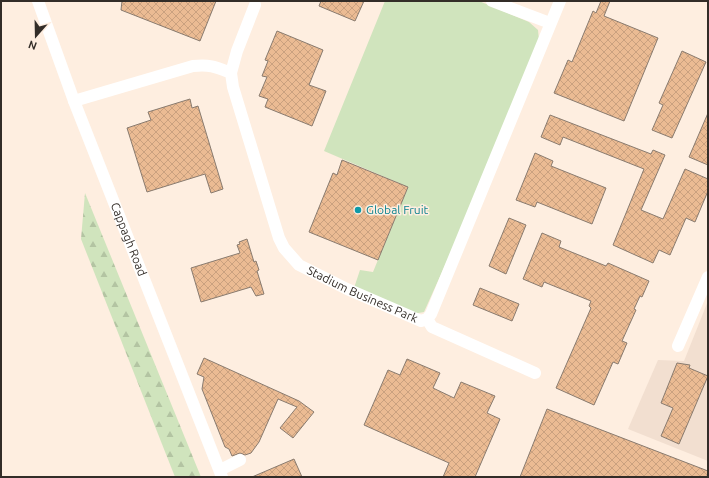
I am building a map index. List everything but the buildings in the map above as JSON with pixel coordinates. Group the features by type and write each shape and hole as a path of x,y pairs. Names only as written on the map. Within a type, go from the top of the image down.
{"street":[{"name":"Cappagh Road","path":"38,1 74,101 221,474"},
{"path":"492,1 550,24"},
{"name":"Stadium Business Park","path":"231,73 233,87 279,238 288,254 299,265 347,289 415,320 427,319 431,314 560,1"},
{"path":"74,101 193,66 206,64 212,65 231,73 237,51 255,6"},
{"path":"678,346 708,277"},
{"path":"427,319 432,327 535,373"},
{"path":"221,474 240,460"}],"shaded area":[{"path":"708,301 708,461 628,429 658,360 684,361"}],"green space":[{"path":"385,1 479,1 529,22 538,30 539,40 451,252 424,312 413,314 354,288 360,270 373,272 408,187 324,151"},
{"path":"85,193 201,477 175,477 81,239"}],"place":[{"name":"Global Fruit","path":"358,210"}]}
